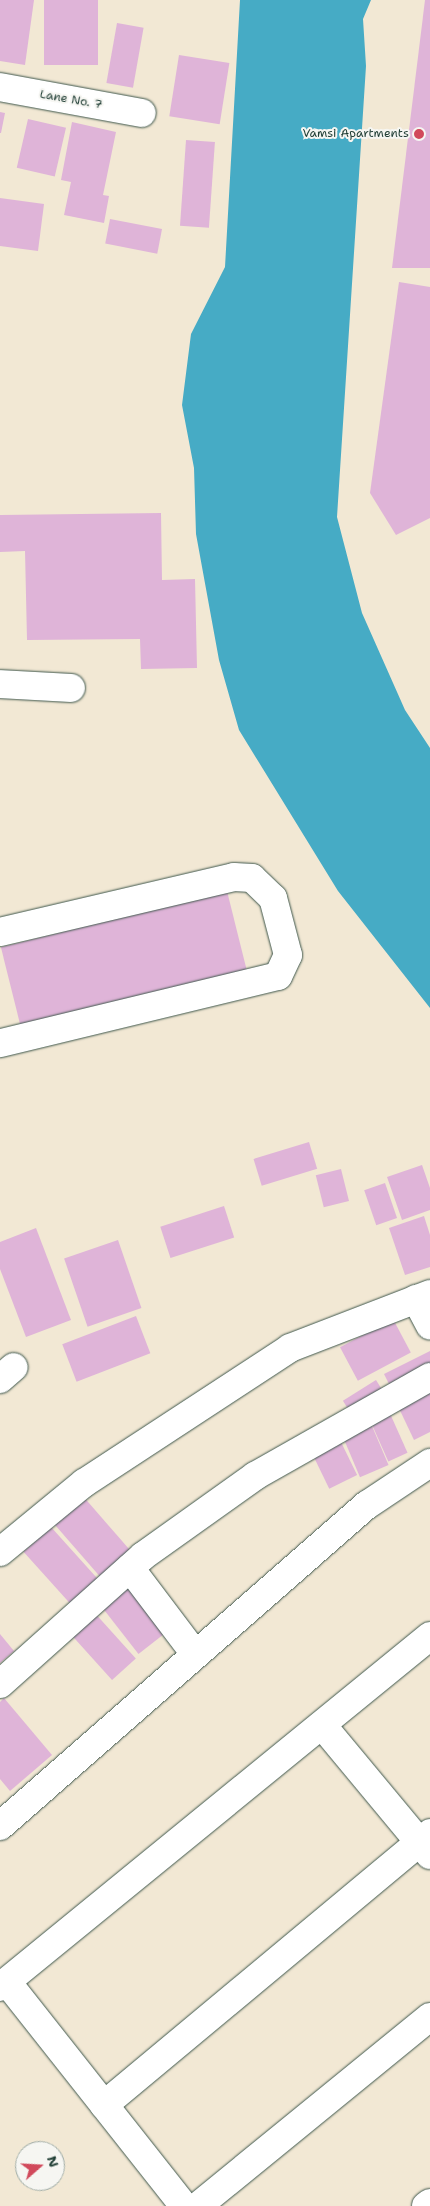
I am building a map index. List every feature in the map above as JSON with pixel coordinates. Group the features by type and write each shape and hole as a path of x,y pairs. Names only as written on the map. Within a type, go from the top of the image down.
{"street":[{"name":"Lane No. 7","path":"0,87 142,113"},
{"path":"0,684 70,688"},
{"path":"0,932 234,877 252,878 273,898 288,955 278,976 0,1043"},
{"path":"0,1552 84,1483 290,1348 423,1296 430,1325"},
{"path":"0,1684 130,1568 254,1476 430,1377"},
{"path":"0,1826 367,1505 430,1463"},
{"path":"130,1568 195,1654"},
{"path":"184,2206 104,2105 3,1984 430,1636"},
{"path":"104,2105 427,1843 322,1725"},
{"path":"198,2206 430,2017"},
{"path":"426,2206 430,2203"}],"water":[{"path":"240,0 371,0 363,19 366,66 337,517 362,613 405,710 430,748 430,1008 338,891 239,730 219,660 196,534 194,468 182,405 191,334 225,267"}],"building":[{"path":"0,0 34,0 25,65 0,61"},
{"path":"44,0 98,0 98,65 44,65"},
{"name":"Vamsi Apartments","path":"425,0 430,0 430,268 392,268"},
{"path":"117,23 144,28 133,88 106,83"},
{"path":"179,55 229,63 220,124 169,116"},
{"path":"0,112 5,113 1,133 0,133"},
{"path":"28,119 66,128 55,176 17,168"},
{"path":"72,122 116,132 103,195 109,196 104,223 64,215 71,182 61,180"},
{"path":"186,140 215,142 209,228 180,226"},
{"path":"0,198 44,204 38,251 0,246"},
{"path":"110,219 162,229 157,254 105,244"},
{"path":"399,282 430,287 430,518 396,535 370,493"},
{"path":"161,513 162,580 195,579 197,668 141,669 140,639 27,640 25,551 0,552 0,515"},
{"path":"227,891 248,976 22,1033 1,947"},
{"path":"309,1142 317,1169 262,1186 254,1159"},
{"path":"422,1165 430,1188 430,1210 402,1220 387,1177"},
{"path":"341,1169 349,1201 324,1207 316,1175"},
{"path":"385,1183 397,1218 376,1225 364,1190"},
{"path":"224,1206 234,1237 170,1258 160,1227"},
{"path":"424,1216 430,1235 430,1267 405,1275 389,1228"},
{"path":"36,1228 71,1320 26,1337 0,1269 0,1242"},
{"path":"118,1240 141,1308 88,1327 64,1259"},
{"path":"136,1316 150,1353 77,1382 62,1344"},
{"path":"393,1319 411,1353 358,1381 340,1347"},
{"path":"430,1351 430,1364 389,1384 384,1374"},
{"path":"376,1380 383,1391 350,1412 343,1401"},
{"path":"430,1385 430,1432 414,1440 396,1402"},
{"path":"388,1409 408,1453 388,1461 369,1418"},
{"path":"369,1419 389,1465 360,1477 340,1431"},
{"path":"340,1440 357,1475 329,1489 312,1454"},
{"path":"82,1495 133,1553 102,1579 52,1521"},
{"path":"51,1527 100,1581 72,1606 24,1552"},
{"path":"132,1579 171,1629 138,1654 100,1604"},
{"path":"93,1611 136,1659 112,1680 69,1632"},
{"path":"0,1634 14,1651 0,1663"},
{"path":"4,1698 52,1755 10,1791 0,1779 0,1702"}],"place":[{"name":"Vamsi Apartments","path":"419,134"}]}
